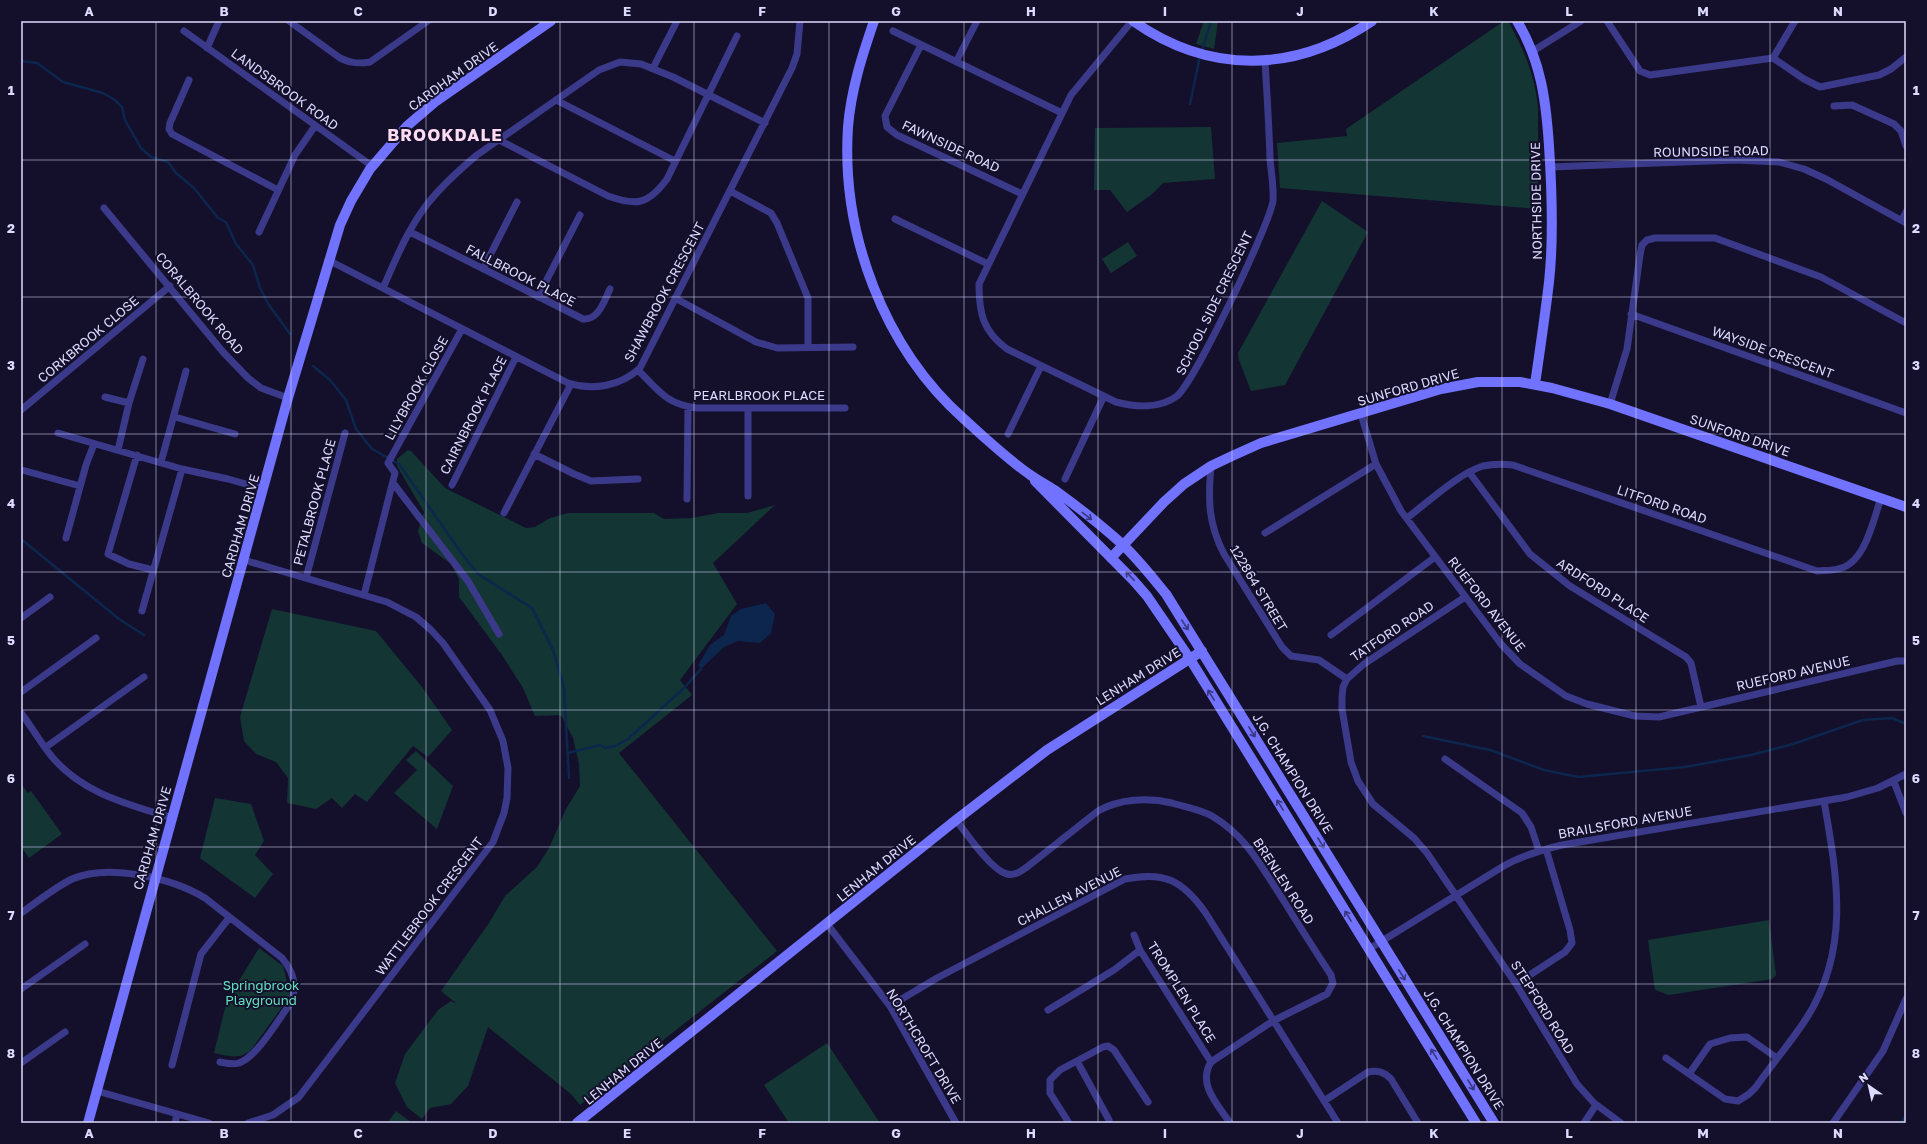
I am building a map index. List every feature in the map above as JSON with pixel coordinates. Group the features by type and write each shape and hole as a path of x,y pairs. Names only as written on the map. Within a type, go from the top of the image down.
{"street":[{"path":"207,48 220,21"},
{"path":"289,21 340,58 348,62 360,64 370,62 428,21"},
{"name":"CARDHAM DRIVE","path":"88,1123 154,879 264,489 288,398 328,260 342,218 372,166 394,139 420,114 551,21"},
{"path":"653,68 677,21"},
{"name":"SHAWBROOK CRESCENT","path":"328,260 570,384 600,387 631,376 638,370 676,298 792,68 797,54 800,21"},
{"name":"J.G. CHAMPION DRIVE","path":"874,21 860,62 848,127 849,174 855,220 862,252 871,281 888,319 922,373 963,418 1028,474 1147,596 1190,659 1476,1123"},
{"path":"956,62 977,21"},
{"path":"1133,21 1161,39 1193,52 1207,56 1247,62 1290,58 1320,49 1355,33 1372,21"},
{"name":"SCHOOL SIDE CRESCENT","path":"1133,21 1071,95 979,284 979,301 986,327 996,341 1007,349 1116,402 1141,406 1170,401 1178,395 1194,373 1264,228 1273,199 1265,61"},
{"name":"NORTHSIDE DRIVE","path":"1517,21 1534,51 1542,78 1550,167 1552,232 1549,282 1535,384"},
{"path":"1534,51 1581,21"},
{"path":"1607,21 1640,71 1650,75 1773,58 1804,79 1820,87 1879,75 1891,69 1906,57"},
{"path":"1773,58 1795,21"},
{"name":"LANDSBROOK ROAD","path":"184,31 372,166"},
{"path":"893,31 1062,113"},
{"path":"499,140 608,196 626,202 636,203 652,195 667,179 737,36"},
{"name":"FAWNSIDE ROAD","path":"921,45 885,116 887,127 897,135 1022,194"},
{"path":"383,288 410,232 424,208 440,189 468,163 499,140 599,70 609,65 630,62 653,68 765,123"},
{"path":"189,80 170,123 169,129 172,134 278,190"},
{"path":"556,100 676,161"},
{"path":"1834,106 1852,105 1894,124 1901,131 1906,146"},
{"path":"259,232 295,155 315,126"},
{"name":"ROUNDSIDE ROAD","path":"1550,167 1735,160 1779,162 1804,169 1826,179 1904,222"},
{"path":"730,191 771,213 777,223 808,298 808,347"},
{"path":"484,270 517,202"},
{"name":"CORALBROOK ROAD","path":"104,208 223,352 248,378 261,388 288,398"},
{"path":"1904,222 1906,212"},
{"path":"538,297 580,214"},
{"path":"895,219 988,264"},
{"name":"FALLBROOK PLACE","path":"410,232 538,297 583,318 589,319 597,314 610,289"},
{"path":"1610,404 1627,349 1640,255 1642,245 1647,240 1655,238 1704,236 1727,241 1821,277 1906,323"},
{"name":"CORKBROOK CLOSE","path":"21,410 170,286"},
{"path":"676,298 756,342 777,348 853,347"},
{"name":"WAYSIDE CRESCENT","path":"1631,314 1906,413"},
{"name":"LILYBROOK CLOSE","path":"393,483 395,473 394,469 388,463 462,329"},
{"name":"CAIRNBROOK PLACE","path":"452,485 516,357"},
{"path":"118,450 129,403 143,359"},
{"path":"1008,434 1041,366"},
{"name":"PEARLBROOK PLACE","path":"638,370 662,395 681,406 845,408"},
{"path":"161,462 175,417 186,371"},
{"name":"SUNFORD DRIVE","path":"1111,558 1164,502 1184,484 1211,466 1260,443 1441,389 1465,384 1505,381 1535,384 1610,404 1906,507"},
{"path":"504,513 570,384"},
{"path":"1065,479 1104,396"},
{"path":"105,397 129,403"},
{"path":"687,499 688,407"},
{"path":"748,408 748,496"},
{"name":"RUEFORD AVENUE","path":"1361,414 1376,464 1384,482 1407,518 1435,557 1501,644 1520,664 1566,696 1587,704 1635,716 1659,717 1889,663 1906,661"},
{"path":"175,417 235,434"},
{"path":"58,433 182,469 264,489"},
{"name":"PETALBROOK PLACE","path":"306,578 345,433"},
{"path":"66,538 80,486 94,444"},
{"path":"534,454 574,474 591,480 638,479"},
{"path":"137,455 108,554 129,564 153,570"},
{"path":"1265,533 1376,464"},
{"name":"LITFORD ROAD","path":"1407,518 1469,472 1483,466 1514,465 1816,571 1840,569 1855,561 1862,551 1881,498"},
{"name":"122864 STREET","path":"1211,466 1209,495 1210,515 1216,538 1282,647 1291,656 1318,660 1347,679"},
{"path":"142,611 182,469"},
{"path":"22,470 80,486"},
{"name":"ARDFORD PLACE","path":"1469,472 1530,554 1570,586 1686,657 1691,663 1701,708"},
{"name":"J.G. CHAMPION DRIVE","path":"1028,474 1056,492 1123,545 1166,594 1494,1123"},
{"path":"364,595 393,483"},
{"path":"393,483 468,581 499,634"},
{"path":"1330,635 1435,557"},
{"name":"WATTLEBROOK CRESCENT","path":"244,560 364,595 403,609 416,617 443,643 490,710 498,726 506,754 508,785 504,813 493,842 299,1097 273,1115 248,1123"},
{"path":"21,618 50,597"},
{"name":"TATFORD ROAD","path":"1456,894 1427,853 1409,833 1382,814 1373,804 1358,781 1351,762 1342,709 1343,687 1347,679 1364,664 1465,597"},
{"path":"21,692 96,638"},
{"name":"LENHAM DRIVE","path":"578,1123 956,820 1047,750 1202,651"},
{"path":"46,747 144,677"},
{"path":"21,713 46,747 64,768 94,791 103,796 172,818"},
{"path":"1445,759 1522,813 1543,850 1572,938 1572,943 1565,952 1516,984"},
{"name":"BRAILSFORD AVENUE","path":"1369,949 1456,894 1519,858 1543,850 1862,794 1894,782 1906,774"},
{"path":"1894,782 1906,813"},
{"name":"BRENLEN ROAD","path":"956,820 995,867 1001,872 1013,875 1028,867 1077,827 1108,805 1147,800 1162,801 1211,815 1228,826 1248,846 1332,978 1332,988 1327,994 1273,1021"},
{"path":"1666,1058 1726,1099 1738,1101 1752,1090 1807,1018 1821,989 1832,960 1836,932 1836,870 1824,801"},
{"path":"21,913 62,885 74,879 107,871 154,879 193,891 282,958 292,973 294,989 290,1004 254,1052 245,1060 237,1064 220,1062"},
{"name":"CHALLEN AVENUE","path":"890,1006 937,978 1125,879 1151,875 1175,882 1195,898 1338,1123"},
{"name":"STEPFORD ROAD","path":"1456,894 1516,984 1577,1084 1596,1105 1621,1123"},
{"path":"172,1064 201,954 229,918"},
{"name":"NORTHCROFT DRIVE","path":"827,924 890,1006 956,1123"},
{"name":"TROMPLEN PLACE","path":"1134,935 1140,950 1210,1062"},
{"path":"21,990 85,944"},
{"path":"1048,1010 1114,970 1140,950"},
{"path":"1833,1123 1883,1051 1906,999"},
{"name":"TROMPLEN PLACE","path":"1230,1123 1210,1094 1206,1084 1205,1073 1210,1062 1273,1021"},
{"path":"21,1063 65,1032"},
{"path":"1689,1074 1710,1044 1730,1038 1747,1037 1777,1058"},
{"path":"1069,1123 1050,1093 1048,1085 1052,1075 1103,1047 1110,1047 1148,1102"},
{"path":"1077,1061 1109,1120"},
{"path":"1324,1101 1368,1072 1376,1070 1386,1074 1391,1079 1418,1123"},
{"path":"96,1092 209,1123"},
{"path":"1584,1123 1596,1105"},
{"path":"175,1123 177,1114"}],"green space":[{"path":"1204,21 1218,21 1214,49 1196,44"},
{"path":"1504,21 1508,21 1524,52 1537,96 1538,209 1280,188 1277,143 1347,136 1346,129"},
{"path":"1211,127 1215,179 1163,183 1151,195 1127,212 1110,190 1094,190 1095,128"},
{"path":"1322,201 1368,232 1285,385 1251,391 1239,360 1238,353"},
{"path":"1128,242 1137,256 1111,273 1102,259"},
{"path":"408,450 411,451 445,488 526,528 535,527 550,518 568,513 654,513 664,519 692,518 718,513 747,513 775,505 713,563 737,604 680,680 692,695 619,753 777,951 580,1105 571,1094 488,1027 468,1086 451,1104 430,1108 422,1119 407,1107 395,1083 405,1054 438,1010 451,1001 457,1004 441,991 489,923 505,896 537,867 549,848 566,809 580,786 579,764 573,738 562,717 559,715 535,716 523,688 502,655 459,597 459,579 451,564 422,543 418,531 424,512 397,466 397,459"},
{"path":"272,609 376,631 422,687 452,730 428,757 413,746 367,802 355,794 342,808 332,798 316,809 287,803 288,778 276,762 256,754 244,741 240,717"},
{"path":"416,751 453,786 437,829 394,793 417,770 406,760"},
{"path":"21,784 28,793 31,791 62,834 29,858 21,847"},
{"path":"215,798 251,804 264,841 255,855 273,874 255,898 200,858"},
{"path":"1769,920 1776,975 1772,979 1669,995 1655,990 1648,940"},
{"name":"Springbrook Playground","path":"259,948 283,966 290,993 288,999 251,1050 247,1053 238,1056 229,1056 214,1053 227,1000"},
{"path":"827,1043 880,1123 789,1123 764,1085"},
{"path":"396,1111 412,1123 387,1123"}],"water":[{"path":"766,603 775,614 771,633 760,643 738,641 724,647 701,669 698,665 710,645 724,635 731,616 741,609"}],"waterway":[{"path":"1202,51 1211,21"},
{"path":"1190,104 1200,56"},
{"path":"21,61 37,63 63,82 103,93 115,100 122,107 125,120 141,148 151,157 168,162 176,173 194,188 218,218 226,222 236,244 253,265 260,288 269,305 290,334"},
{"path":"313,366 330,380 346,400 356,429 372,449 399,464 462,554 478,574 532,608 553,650 564,688 569,778"},
{"path":"21,539 119,619 144,635"},
{"path":"568,753 600,745 605,748 615,746 628,739 684,688 701,669"},
{"path":"1423,736 1490,750 1544,770 1578,777 1685,767 1751,755 1793,744 1863,720 1892,718 1906,724"},
{"path":"1901,1123 1906,1115"}],"district":[{"name":"BROOKDALE","path":"445,134"}]}
